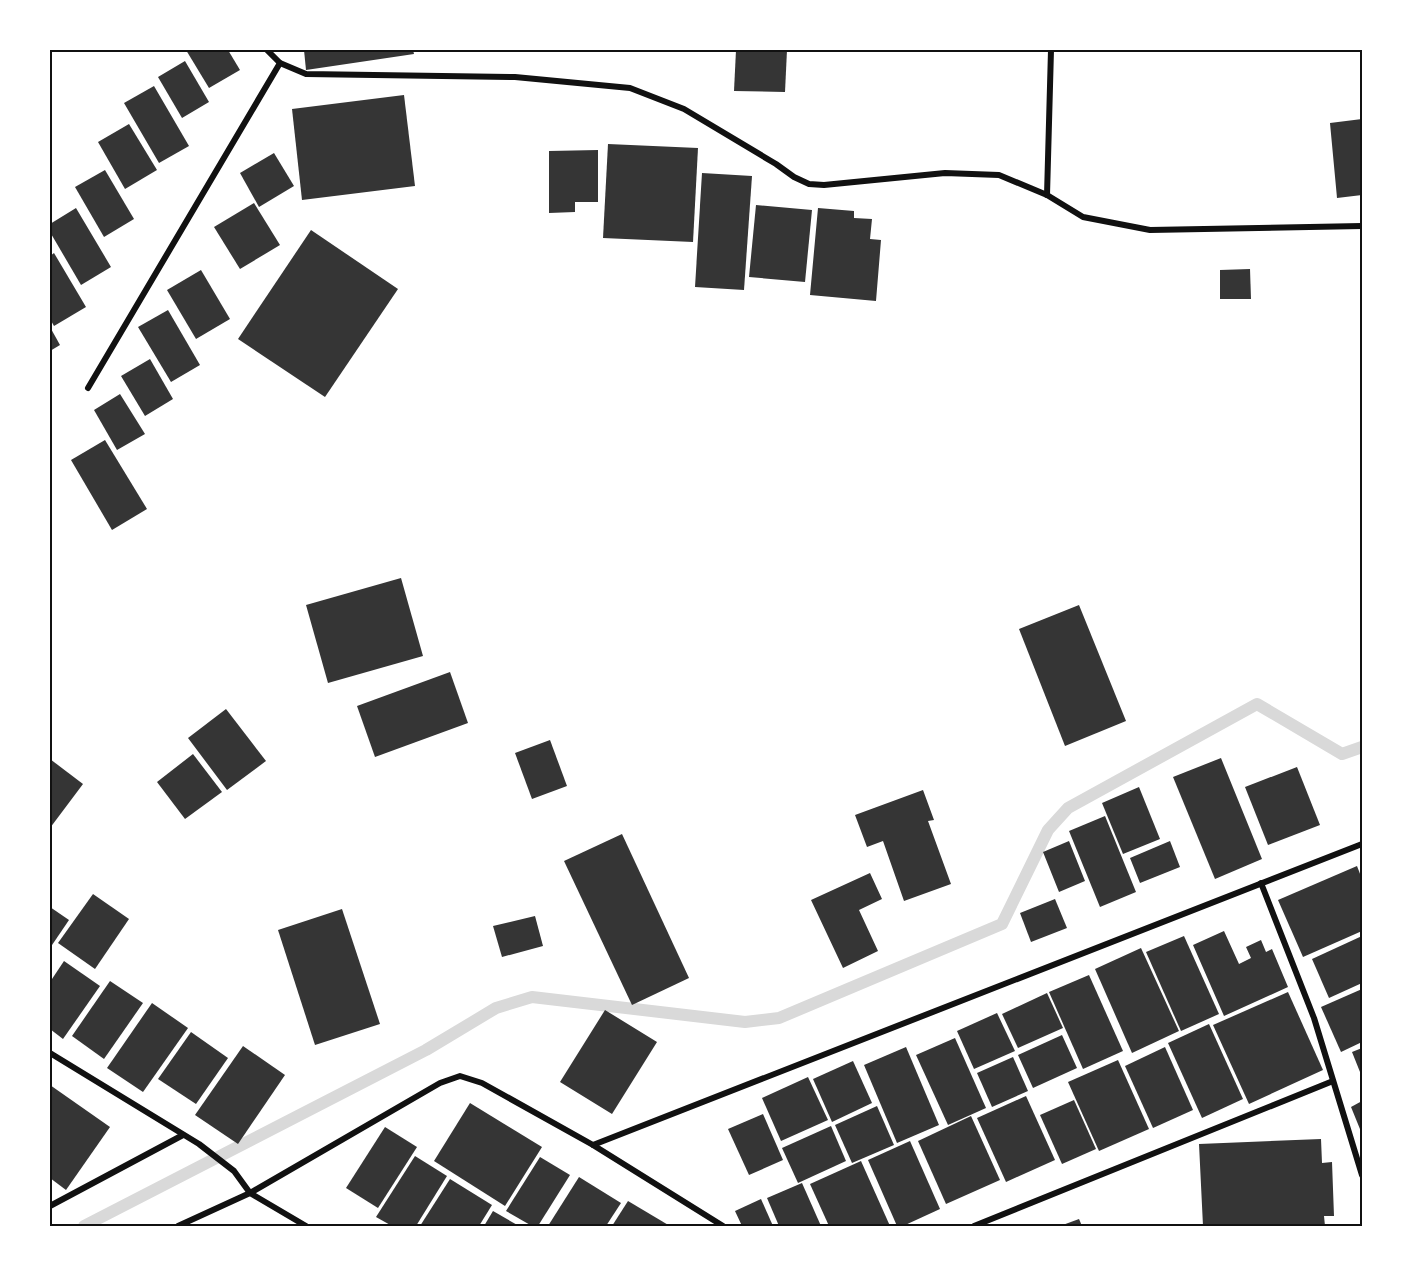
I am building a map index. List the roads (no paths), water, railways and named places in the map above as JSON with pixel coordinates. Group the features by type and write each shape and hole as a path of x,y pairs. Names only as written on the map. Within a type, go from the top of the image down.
{"street":[{"path":"267,50 280,63 306,74 515,77 630,88 684,110 809,184 824,185 945,174 999,175 1047,195 1083,217 1150,230 1362,226"},
{"path":"1047,195 1051,50"},
{"path":"88,388 280,63"},
{"path":"593,1145 1362,844"},
{"path":"1262,883 1314,1018 1362,1175"},
{"path":"50,1053 199,1144 234,1171 250,1193 306,1227"},
{"path":"178,1227 250,1193 440,1083 460,1076 482,1083 593,1145 723,1227"},
{"path":"974,1227 1333,1080"},
{"path":"50,1206 183,1135"}],"waterway":[{"path":"84,1226 426,1050 496,1008 532,997 745,1022 779,1018 1002,924 1048,830 1068,808 1257,704 1342,754 1362,747"}]}
